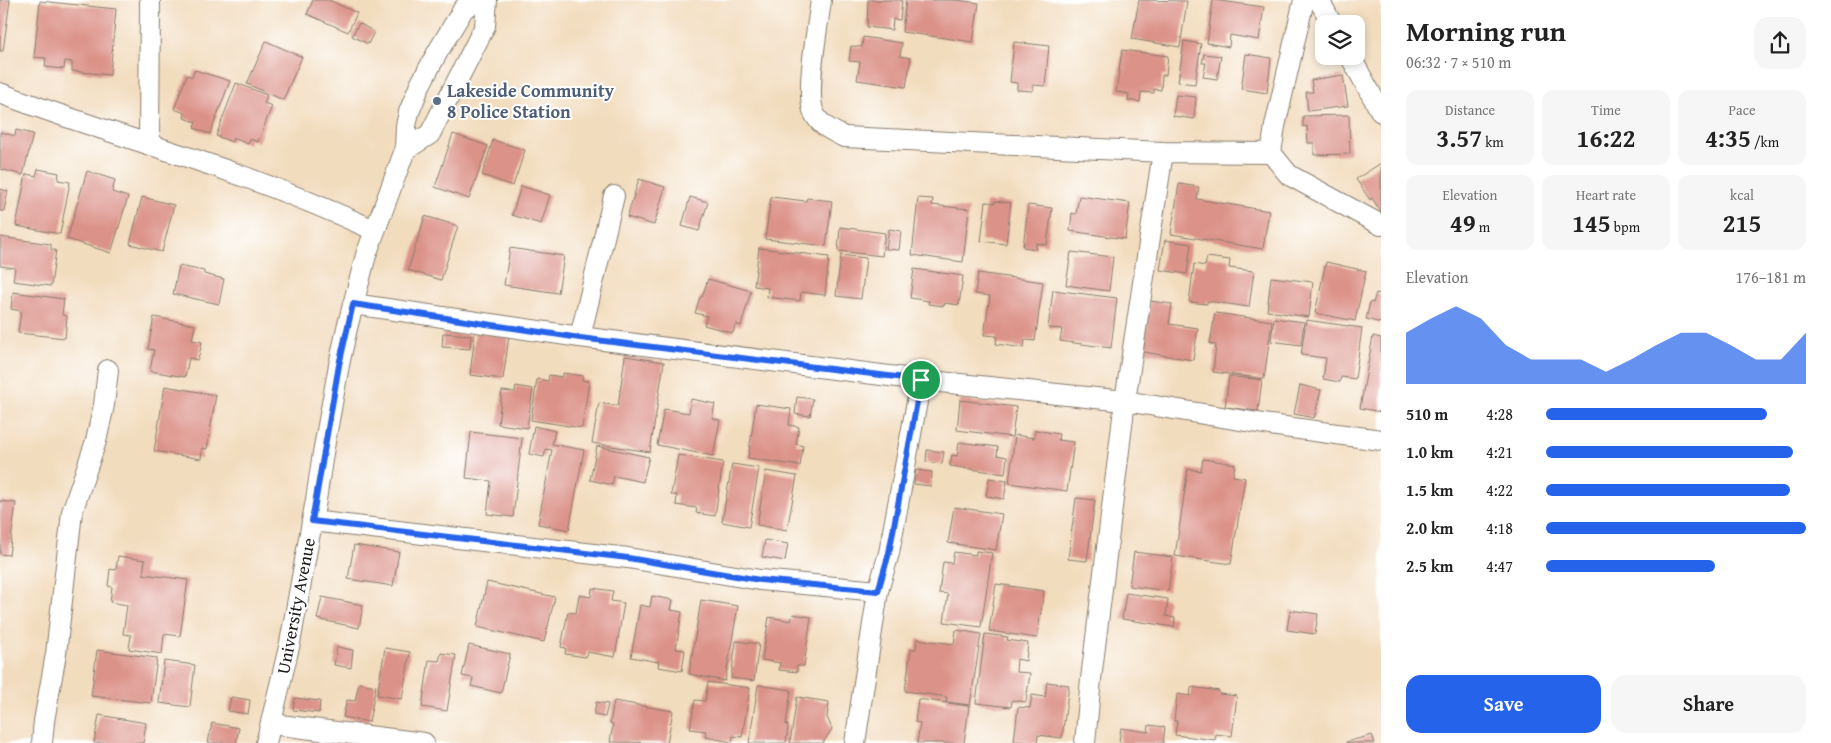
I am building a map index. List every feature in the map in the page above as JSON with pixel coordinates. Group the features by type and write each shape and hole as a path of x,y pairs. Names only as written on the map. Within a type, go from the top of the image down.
{"street":[{"path":"149,145 150,0"},
{"name":"University Avenue","path":"266,743 290,643 339,365 353,304 374,230 405,150 406,126 409,112 420,84 464,8 481,0"},
{"path":"405,150 430,134 485,26 487,0"},
{"path":"821,0 810,90 814,113 825,127 844,137 1163,152 1271,153"},
{"path":"1304,0 1275,126 1271,153 1289,175 1381,225"},
{"path":"1319,0 1327,15"},
{"path":"1355,65 1381,112"},
{"path":"0,93 41,109 232,172 306,200 374,230"},
{"path":"1085,743 1092,669 1126,401 1163,152"},
{"path":"580,338 614,196"},
{"path":"353,304 580,338 921,380 1126,401 1270,425 1381,440"},
{"path":"42,743 60,619 72,512 96,440 104,405 108,370"},
{"path":"855,743 878,591 889,553 921,380"},
{"path":"312,521 628,558 760,580 878,591"},
{"path":"272,724 424,743"}],"building":[{"path":"0,0 10,0 3,51 0,51"},
{"path":"313,0 329,0 357,13 348,32 307,14"},
{"path":"868,0 902,0 900,20 893,19 892,30 867,27"},
{"path":"906,0 955,0 979,3 973,42 902,32"},
{"path":"1139,0 1187,1 1180,47 1132,39"},
{"path":"1213,0 1264,7 1259,40 1230,35 1229,47 1207,43"},
{"path":"40,1 116,9 110,75 72,71 72,62 65,61 64,69 45,67 46,58 34,57"},
{"path":"359,23 374,32 368,44 352,36"},
{"path":"863,37 902,43 900,56 911,58 906,87 857,80 860,62 849,61 851,46 862,47"},
{"path":"266,41 302,57 283,100 247,84"},
{"path":"1184,41 1201,44 1195,84 1178,82"},
{"path":"1014,42 1049,46 1045,86 1033,85 1033,91 1017,90 1017,83 1010,82"},
{"path":"1122,50 1168,56 1166,75 1162,75 1161,90 1154,89 1154,93 1141,92 1140,102 1128,100 1129,94 1116,92"},
{"path":"1204,54 1221,56 1217,79 1203,77 1206,63 1202,63"},
{"path":"1246,54 1271,58 1267,93 1241,89"},
{"path":"195,70 230,81 210,134 194,128 196,122 184,118 185,113 174,109 187,75 192,77"},
{"path":"1343,75 1348,106 1308,111 1306,92 1313,92 1311,80"},
{"path":"236,83 267,95 264,103 272,106 258,142 250,139 248,144 233,138 232,142 216,136"},
{"path":"1176,95 1196,97 1194,119 1173,116"},
{"path":"1349,115 1350,154 1314,155 1314,143 1308,143 1307,126 1303,127 1303,116"},
{"path":"16,130 33,134 23,175 0,169 0,132 15,136"},
{"path":"453,134 488,146 469,199 435,187"},
{"path":"493,140 525,150 513,186 482,175"},
{"path":"1381,163 1381,212 1372,198 1370,200 1356,179"},
{"path":"38,169 59,173 58,180 70,182 60,234 16,226 26,174 36,176"},
{"path":"87,171 115,180 112,192 128,197 111,253 67,239"},
{"path":"639,179 665,187 654,225 627,217"},
{"path":"1179,184 1199,187 1197,199 1269,211 1263,249 1171,234"},
{"path":"521,186 550,195 541,224 512,215"},
{"path":"0,189 8,191 4,211 0,211"},
{"path":"1079,196 1130,203 1125,239 1070,231 1072,213 1076,214"},
{"path":"142,197 174,205 162,252 130,244"},
{"path":"690,197 708,202 699,231 682,226"},
{"path":"771,197 806,201 807,198 832,201 826,246 765,239"},
{"path":"918,198 933,199 932,205 969,209 963,262 912,255"},
{"path":"995,201 1011,203 1006,244 981,241 986,202 995,203"},
{"path":"1028,205 1052,208 1047,245 1036,243 1036,249 1023,247"},
{"path":"425,216 458,226 441,280 408,270"},
{"path":"840,227 885,233 882,256 838,251"},
{"path":"889,229 901,231 899,250 886,249"},
{"path":"0,237 51,244 51,250 56,250 51,286 13,281 15,268 0,266"},
{"path":"1165,240 1191,244 1187,274 1160,270"},
{"path":"510,248 564,256 558,293 504,285"},
{"path":"759,248 829,257 825,295 801,292 800,301 767,297 768,288 754,286"},
{"path":"1071,252 1113,257 1109,291 1066,285"},
{"path":"841,255 866,258 861,299 836,296"},
{"path":"1207,257 1230,260 1229,268 1254,271 1249,307 1207,301 1207,304 1189,302 1194,264 1205,266"},
{"path":"1326,262 1366,271 1355,321 1315,313"},
{"path":"179,266 204,271 204,274 224,279 219,304 173,294"},
{"path":"914,269 963,276 959,305 945,303 944,306 928,304 929,301 910,298"},
{"path":"978,273 1043,282 1035,341 1025,340 1024,348 996,344 997,336 984,335 990,296 975,294"},
{"path":"1271,277 1313,282 1309,317 1267,311"},
{"path":"708,279 751,291 741,326 736,324 733,333 704,325 707,316 695,313"},
{"path":"1053,290 1117,298 1111,348 1060,341 1062,329 1048,328"},
{"path":"13,292 64,299 62,315 67,316 65,338 18,333 21,311 11,309"},
{"path":"1376,293 1381,294 1381,323 1366,319 1370,302 1373,303"},
{"path":"1150,301 1172,304 1169,324 1198,328 1193,360 1143,352"},
{"path":"1215,313 1272,321 1264,379 1213,372 1216,345 1210,344"},
{"path":"154,317 195,325 192,340 202,342 198,360 189,358 185,377 150,371 154,350 148,349"},
{"path":"1274,318 1304,322 1301,345 1271,341"},
{"path":"1306,320 1362,328 1355,379 1341,377 1340,382 1323,379 1326,358 1301,355"},
{"path":"475,332 509,337 503,379 470,375"},
{"path":"443,333 471,335 470,349 442,347"},
{"path":"1373,336 1381,338 1381,412 1360,408"},
{"path":"625,356 664,362 650,452 592,443 599,403 618,406"},
{"path":"563,373 583,376 582,380 589,381 582,428 531,420 537,379 548,381 549,375 562,377"},
{"path":"1229,376 1262,380 1258,411 1225,407"},
{"path":"1300,385 1321,390 1314,418 1294,414"},
{"path":"165,386 216,395 207,449 202,448 201,459 154,451"},
{"path":"516,386 533,389 527,428 498,424 502,391 515,392"},
{"path":"797,397 813,399 810,416 795,414"},
{"path":"691,399 715,404 712,418 720,420 713,456 657,445 664,409 689,413"},
{"path":"960,400 1016,407 1012,437 957,430"},
{"path":"756,404 791,409 789,425 799,427 796,444 803,446 800,466 748,458"},
{"path":"534,426 555,431 552,444 584,450 569,530 538,524 552,450 546,449 544,457 529,454"},
{"path":"1035,430 1059,434 1058,440 1074,442 1067,491 1009,483 1015,435 1034,438"},
{"path":"471,432 522,438 513,517 487,514 491,481 466,478"},
{"path":"959,442 998,447 997,455 1007,457 1005,474 950,466 952,455 957,456"},
{"path":"597,446 649,457 643,482 614,476 612,485 590,480"},
{"path":"927,450 944,452 942,464 926,462"},
{"path":"678,455 723,462 715,516 696,513 697,508 676,505 677,495 671,495"},
{"path":"1203,459 1235,464 1233,476 1245,478 1231,564 1175,556 1188,469 1201,471"},
{"path":"732,464 759,468 749,527 722,522"},
{"path":"916,470 932,472 931,486 914,484"},
{"path":"766,471 797,476 787,530 757,525"},
{"path":"989,478 1007,481 1004,499 986,496"},
{"path":"1076,498 1095,500 1087,561 1068,559"},
{"path":"0,501 16,503 9,555 0,554"},
{"path":"954,507 1002,514 996,550 948,543"},
{"path":"765,540 788,544 785,561 762,557"},
{"path":"354,545 399,552 393,586 348,579"},
{"path":"976,551 992,553 981,627 944,622 948,594 939,593 943,562 952,563 954,552 976,555"},
{"path":"1134,552 1173,557 1168,591 1129,586"},
{"path":"118,556 145,560 143,574 188,580 180,636 164,634 162,654 129,649 131,635 123,634 127,605 110,602 112,587 108,586 110,569 116,570"},
{"path":"487,582 555,597 544,642 477,627"},
{"path":"996,584 1044,591 1037,638 989,631"},
{"path":"592,588 613,591 611,601 624,603 615,657 587,652 586,657 565,654 566,648 561,647 568,612 576,613 579,595 591,597"},
{"path":"1126,593 1168,599 1166,616 1175,618 1174,627 1122,619"},
{"path":"652,596 673,600 671,610 682,612 676,649 685,650 682,671 658,667 659,662 631,657 640,605 650,607"},
{"path":"322,597 363,605 359,628 317,619"},
{"path":"701,600 738,606 725,681 689,674"},
{"path":"1290,610 1318,614 1315,634 1287,630"},
{"path":"793,614 811,617 804,666 797,666 797,672 779,670 780,663 762,660 769,617 791,621"},
{"path":"956,630 981,634 970,705 946,702 947,697 905,691 911,649 916,649 917,639 954,644"},
{"path":"985,634 1008,637 1007,640 1028,643 1026,661 1017,659 1016,672 1030,673 1026,702 1012,700 1011,707 976,703"},
{"path":"736,641 759,644 754,681 731,678"},
{"path":"469,645 510,654 501,693 471,686 473,678 462,676"},
{"path":"337,647 353,650 351,668 334,665"},
{"path":"385,648 410,652 402,699 377,695"},
{"path":"97,650 157,658 151,703 91,696"},
{"path":"441,653 456,655 447,711 422,707 429,660 439,661"},
{"path":"164,661 195,665 190,707 159,703"},
{"path":"708,682 750,688 742,737 733,736 732,742 705,737 706,731 690,729 695,700 705,701"},
{"path":"1047,682 1069,685 1062,738 1038,735 1037,743 1014,741 1018,707 1030,708 1032,695 1045,697"},
{"path":"359,683 376,686 369,722 343,717 347,700 355,701"},
{"path":"758,685 791,690 786,725 788,725 786,743 749,743"},
{"path":"1191,687 1237,696 1232,736 1216,734 1215,740 1175,735 1177,721 1174,721 1177,694 1190,696"},
{"path":"231,697 250,700 248,714 228,711"},
{"path":"797,697 829,702 827,717 832,729 823,743 790,743"},
{"path":"295,698 320,701 319,713 293,710"},
{"path":"918,699 969,706 964,743 917,743 920,723 915,722"},
{"path":"614,701 673,711 667,743 610,742 613,724 610,723"},
{"path":"596,702 608,704 605,717 594,715"},
{"path":"99,715 146,723 143,743 94,743"},
{"path":"212,723 239,728 236,743 208,743"},
{"path":"1149,725 1165,727 1163,743 1122,743 1119,741 1121,728 1148,732"},
{"path":"1372,735 1375,743 1346,743 1346,742"}],"place":[{"name":"Lakeside Community 8 Police Station","path":"437,101"}],"route":[{"path":"353,304 580,338 744,356 921,380 889,553 878,591 760,580 628,558 312,521 339,365 353,304"}]}
